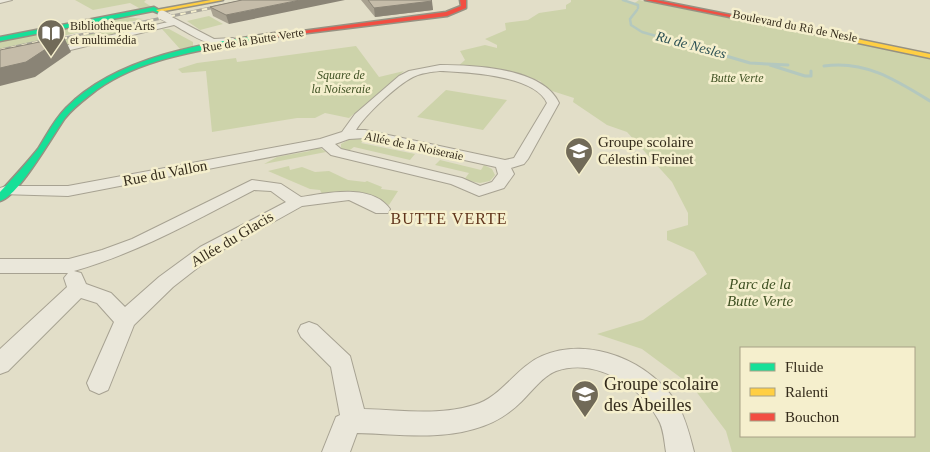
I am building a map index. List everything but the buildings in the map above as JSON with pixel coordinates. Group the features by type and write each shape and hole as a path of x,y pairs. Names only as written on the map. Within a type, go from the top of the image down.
{"street":[{"path":"0,1 8,0"},
{"path":"0,64 157,14 210,0"},
{"path":"0,39 130,13 157,14 220,0"},
{"name":"Rue de la Butte Verte","path":"3,194 31,163 56,125 74,103 98,87 125,73 212,43 443,15 464,7 465,3 463,0"},
{"path":"648,0 930,55"},
{"name":"Boulevard du Rû de Nesle","path":"660,0 930,55"},
{"path":"157,14 201,40 212,43"},
{"path":"157,14 212,43"},
{"path":"193,50 205,44 201,40"},
{"name":"Allée de la Noiseraie","path":"445,68 524,79 532,82 551,96 553,103 523,156 519,161 505,165 365,134 348,135 358,118 398,82 412,73 445,68"},
{"name":"Rue du Vallon","path":"3,194 68,190 250,158 323,143 348,135"},
{"name":"Allée de la Noiseraie","path":"323,143 330,146 336,152 456,181 478,191 498,185 506,174 503,168 505,165"},
{"path":"0,266 69,266 138,243 252,185 250,158"},
{"name":"Allée du Glacis","path":"252,185 275,187 298,202"},
{"name":"Allée du Glacis","path":"99,383 125,320 166,282 207,251 298,202 350,195 368,201 382,209"},
{"path":"69,266 78,289 104,298 125,320"},
{"path":"0,364 78,289"},
{"path":"309,331 342,363 354,421"},
{"path":"336,452 345,426 354,421 438,423 475,417 506,402 549,363 583,357 610,363 639,379 650,389 669,413 680,452"}],"green space":[{"path":"75,0 146,0 144,2 152,7 139,8 130,3 93,10"},
{"name":"Parc de la Butte Verte","path":"571,0 627,0 626,2 633,4 639,0 930,58 930,452 732,452 726,431 692,386 642,349 597,334 643,320 707,274 694,252 667,240 667,231 688,225 688,213 672,182 627,132 607,125 573,102 574,98 549,90 540,81 528,77 456,68 465,60 460,51 485,45 497,48 497,45 485,39 506,30 505,23 528,20 539,13 566,9 566,5"},
{"path":"119,16 143,19 0,49 0,40"},
{"path":"209,16 223,24 200,30 187,21"},
{"path":"147,22 153,26 0,62 0,53"},
{"path":"162,29 169,29 193,42 193,46 180,49"},
{"name":"Square de la Noiseraie","path":"356,46 379,77 404,71 349,118 325,113 315,118 297,118 212,132 206,71 182,73 178,69 197,63 236,58 237,62"},
{"path":"446,90 507,100 483,130 417,117"},
{"path":"354,137 367,137 361,143 415,154 410,160 354,147 347,152 341,150 341,144"},
{"path":"309,148 320,148 326,152 264,164 277,157 310,151"},
{"path":"440,160 481,170 484,165 492,169 495,175 490,181 480,183 464,180 469,173 435,165"},
{"path":"289,166 290,170 302,167 315,172 329,171 348,180 367,181 382,187 381,189 398,191 389,205 380,201 322,194 320,190 310,189 268,171"}],"waterway":[{"name":"Ru de Nesles","path":"623,0 638,5 638,8"},
{"name":"Ru de Nesles","path":"637,10 630,19 631,25 642,32 713,52"},
{"name":"Ru de Nesles","path":"709,51 750,63 788,65"},
{"name":"Ru de Nesles","path":"770,65 805,76 811,76 811,71"},
{"name":"Ru de Nesles","path":"824,66 853,66 880,73 930,101"}],"railway":[{"path":"51,41 249,0"},
{"path":"0,50 56,38"}],"traffic: fast":[{"path":"0,39 154,9 158,11"},
{"path":"0,198 42,149 70,108 89,92 112,78 138,66 195,49 275,35"}],"traffic: slow":[{"path":"159,10 220,0"},
{"path":"813,32 930,56"}],"traffic: jam":[{"path":"275,35 447,14 464,7 463,0"},
{"path":"648,0 813,32"}],"place":[{"name":"Bibliothèque Arts et multimédia","path":"51,57"},
{"name":"Groupe scolaire Célestin Freinet","path":"579,175"},
{"name":"Groupe scolaire des Abeilles","path":"585,418"}],"district":[{"name":"BUTTE VERTE","path":"449,218"}],"park label":[{"name":"Butte Verte","path":"737,78"}]}
